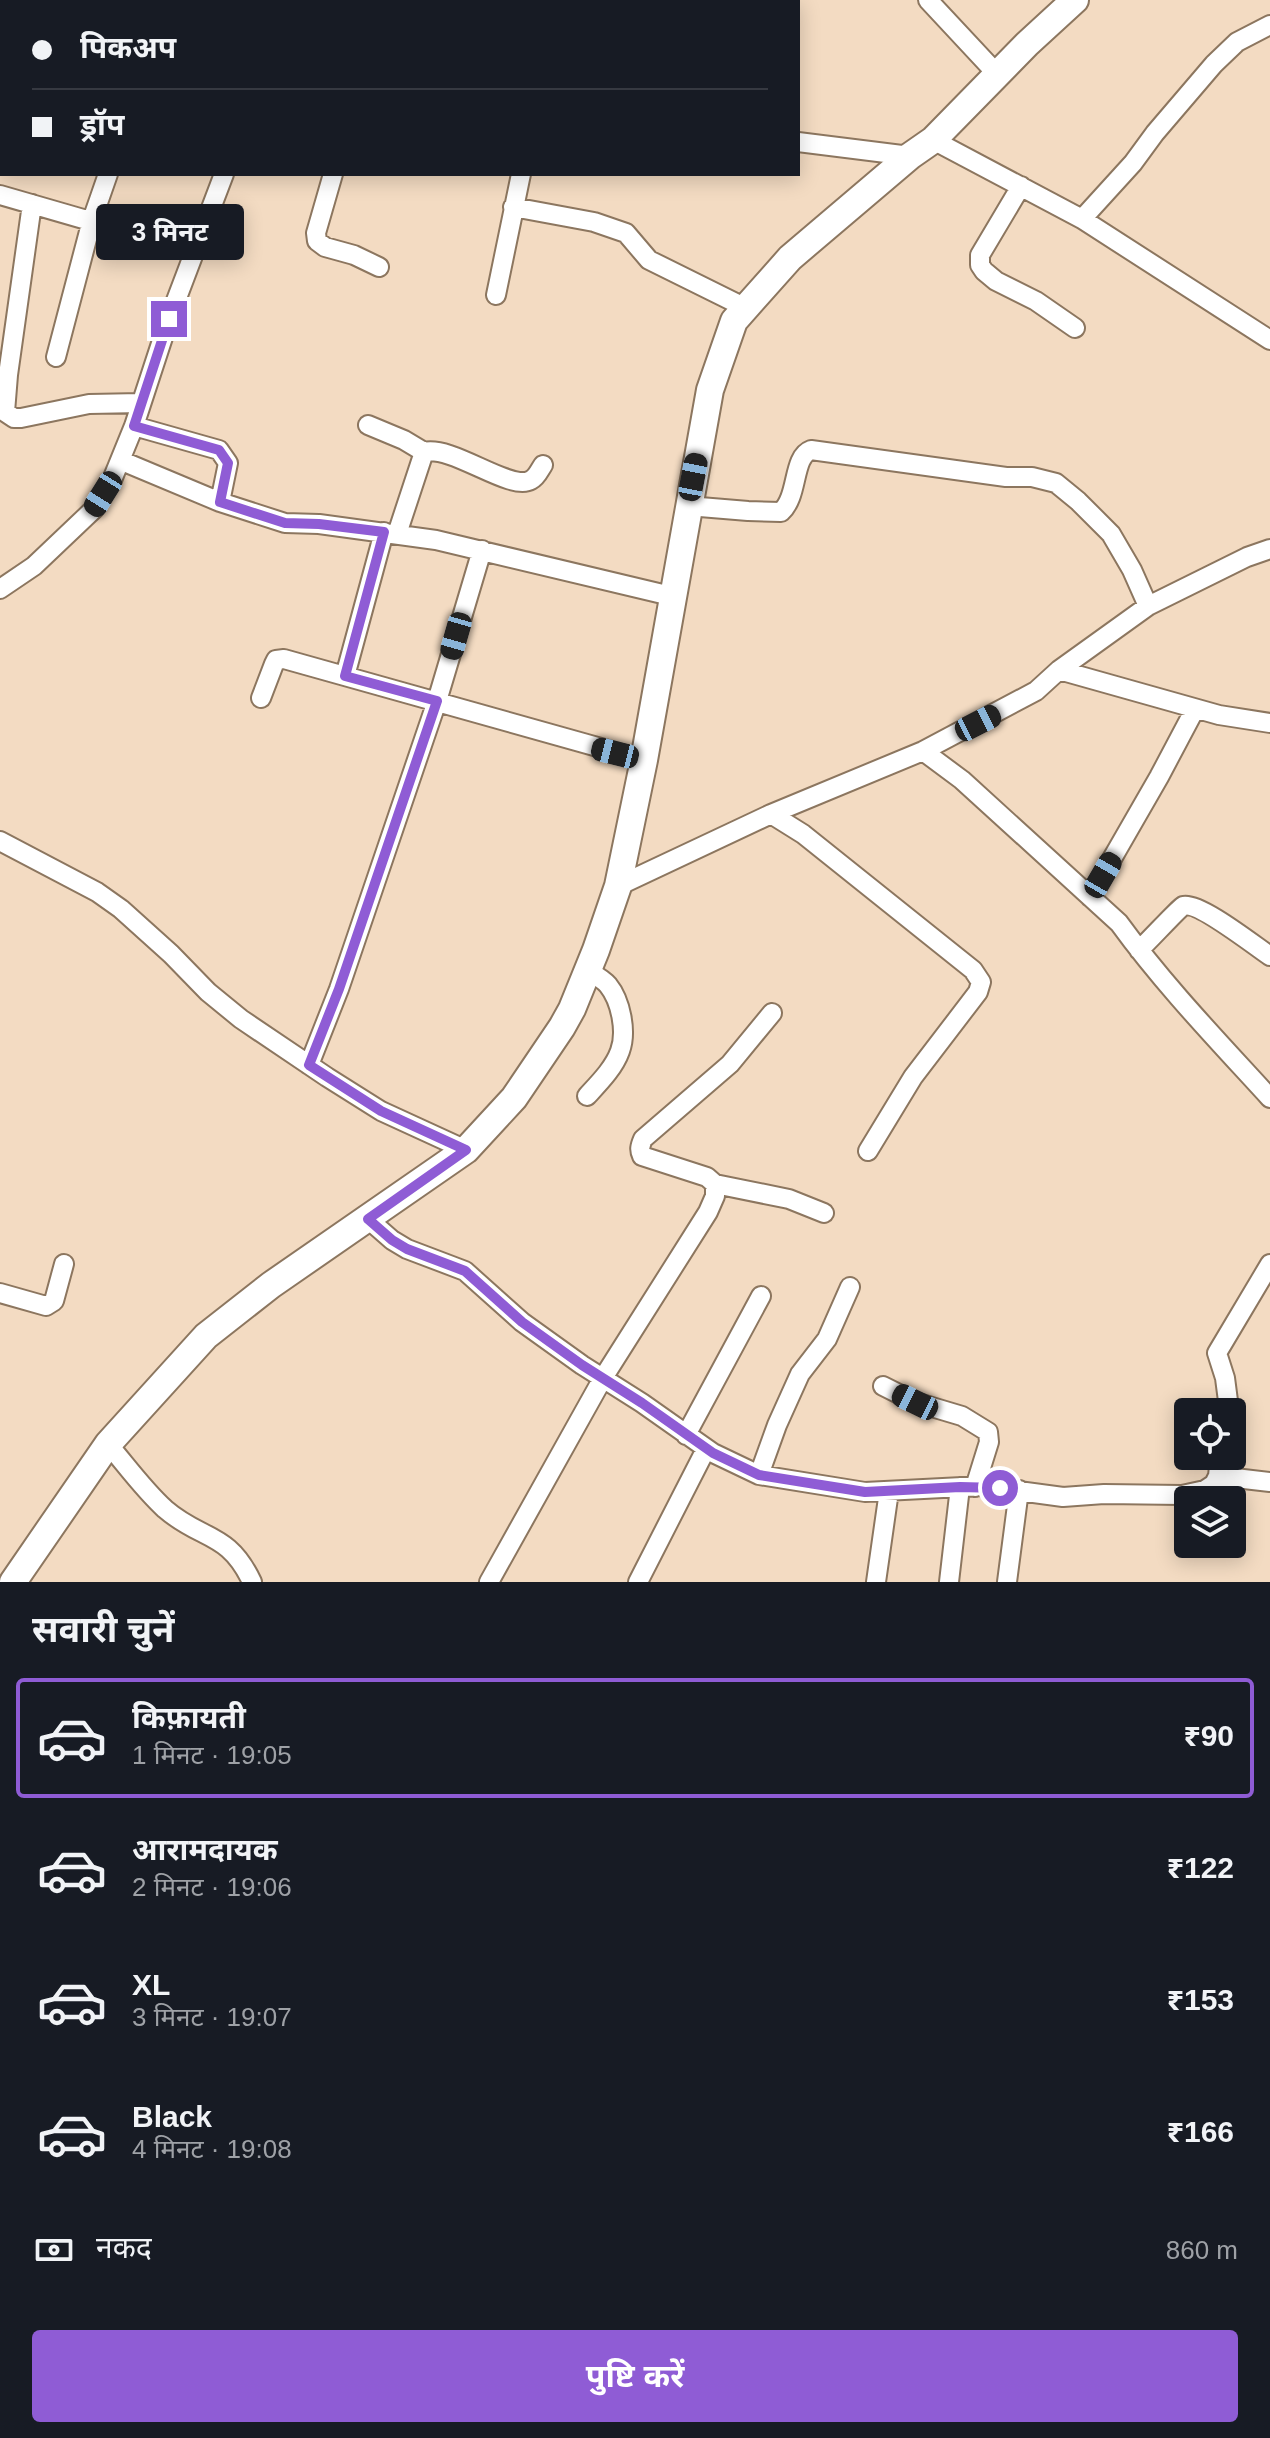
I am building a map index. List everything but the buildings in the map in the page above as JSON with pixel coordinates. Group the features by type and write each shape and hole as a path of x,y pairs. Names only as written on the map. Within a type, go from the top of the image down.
{"main road":[{"path":"13,1582 108,1444 206,1336 271,1285 466,1150 514,1098 562,1027 588,971 618,886 644,760 710,390 734,321 790,258 933,140 1075,0"}],"street":[{"path":"928,0 997,74"},
{"path":"1082,219 1133,163 1214,64 1237,42 1270,25"},
{"path":"933,140 1082,219 1270,340"},
{"path":"800,142 910,156"},
{"path":"56,357 92,220 107,176"},
{"path":"0,589 34,566 94,509 122,461 194,251 223,176"},
{"path":"332,176 316,233 317,241 325,247 354,255 379,267"},
{"path":"496,295 521,176"},
{"path":"1021,186 980,255 980,265 996,281 1036,301 1075,328"},
{"path":"0,195 194,251"},
{"path":"32,204 5,412 14,418 21,418 89,404 141,403"},
{"path":"513,207 594,222 626,233 649,260 746,308"},
{"path":"368,425 424,452"},
{"path":"134,426 219,450 228,463 220,502"},
{"path":"345,676 390,533 424,452 433,449 446,452 520,482 536,477 543,465"},
{"path":"688,506 781,512 790,501 801,458 805,451 811,450 1048,480 1063,487 1111,534 1148,606"},
{"path":"122,461 220,502 285,523 390,533 482,550 671,596"},
{"path":"618,886 771,814 923,751 1036,691 1059,670 1148,606 1247,557 1270,549"},
{"path":"309,1065 335,1001 437,701 482,550"},
{"path":"261,698 274,664 280,659 644,760"},
{"path":"1059,670 1195,709 1270,723"},
{"path":"1090,897 1195,709"},
{"path":"923,751 962,780 1119,923 1139,950 1270,1098"},
{"path":"771,814 803,834 947,949 977,974 981,982 978,992 913,1077 868,1151"},
{"path":"0,841 97,892 121,909 219,1001 309,1065 381,1111 466,1150"},
{"path":"1139,950 1181,906 1188,905 1213,917 1270,956"},
{"path":"587,1096 609,1071 621,1050 623,1030 614,994 607,983 588,971"},
{"path":"772,1013 730,1064 643,1139 640,1145 642,1156 707,1177 715,1184 789,1199 824,1213"},
{"path":"489,1582 603,1378 708,1212 715,1196 715,1184"},
{"path":"368,1219 407,1249 465,1271 522,1322 706,1449 759,1475 865,1492 967,1487 1019,1490 1063,1497 1182,1495 1205,1490 1214,1484 1219,1470"},
{"path":"0,1293 51,1305 64,1264"},
{"path":"1228,1398 1217,1353 1270,1264"},
{"path":"759,1475 800,1374 827,1339 850,1287"},
{"path":"686,1435 761,1296"},
{"path":"883,1386 915,1402 962,1416 988,1432 989,1442 967,1487 949,1582"},
{"path":"108,1444 164,1508 236,1553 252,1582"},
{"path":"638,1581 706,1449"},
{"path":"1218,1476 1270,1482"},
{"path":"1007,1582 1019,1490"},
{"path":"876,1582 889,1491"}],"route":[{"path":"169,319 134,426 219,450 228,463 220,502 285,523 384,532 345,676 437,701 339,989 309,1065 381,1111 466,1150 368,1219 407,1249 465,1271 522,1322 582,1365 713,1453 759,1475 865,1492 982,1486 1000,1488"}]}
